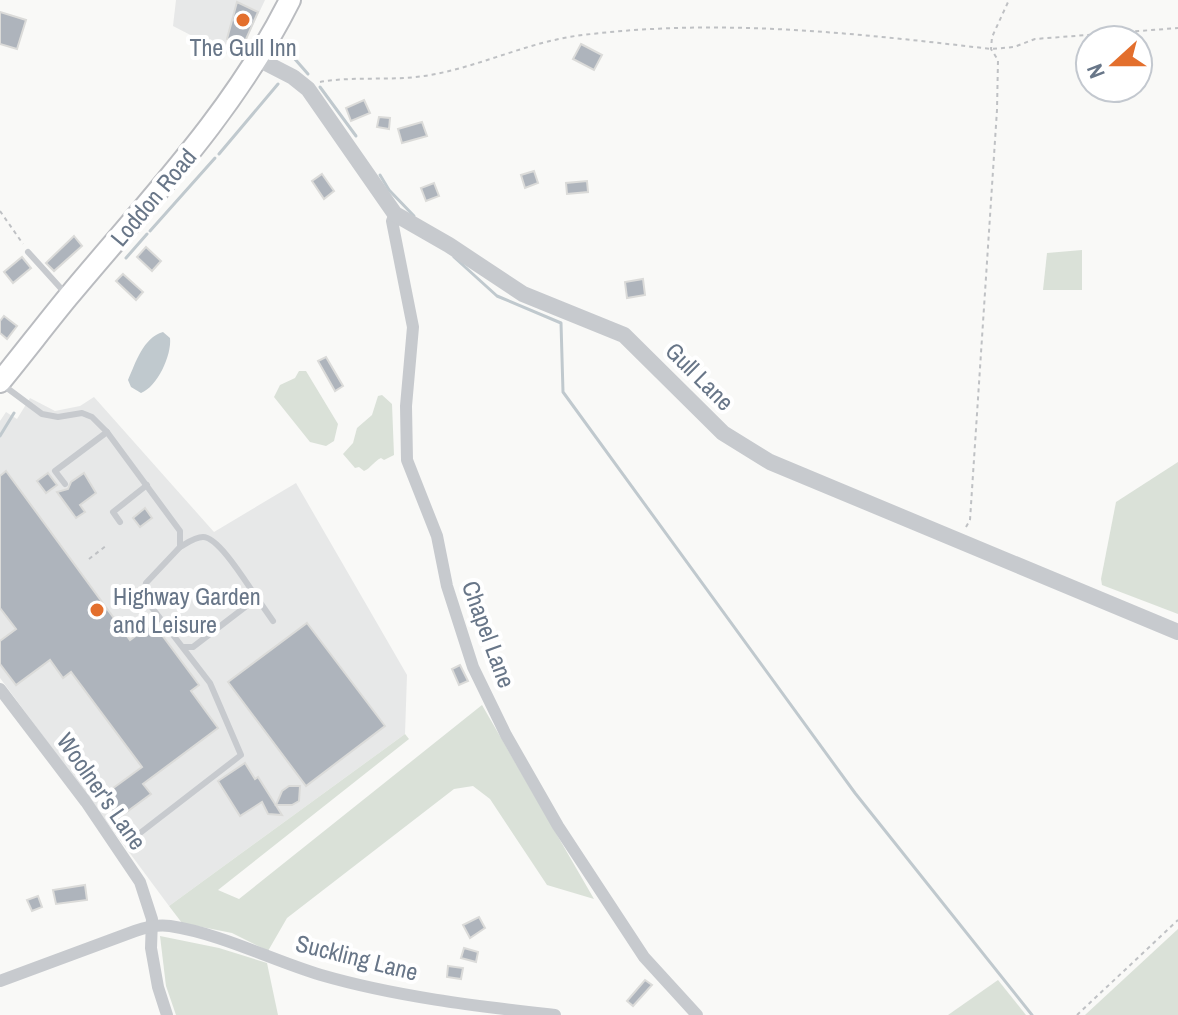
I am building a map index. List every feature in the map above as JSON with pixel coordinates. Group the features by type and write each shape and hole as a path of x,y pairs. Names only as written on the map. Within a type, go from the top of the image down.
{"highway":[{"name":"Loddon Road","path":"0,383 163,188 258,59 290,0"}],"street":[{"name":"Gull Lane","path":"258,59 293,77 308,89 395,214 523,294 624,335 723,433 770,462 1178,632"},
{"name":"Chapel Lane","path":"395,214 392,221 413,327 406,406 407,460 437,536 447,586 473,667 506,735 558,826 644,957 697,1015"},
{"name":"Woolner's Lane","path":"0,689 86,802 140,882 153,925 151,948 167,1015"},
{"path":"0,981 153,925"},
{"name":"Suckling Lane","path":"153,925 169,925 220,940 321,975 471,1009 555,1015"}],"lane":[{"path":"28,252 69,297"},
{"path":"0,383 42,414 58,417 82,413 92,417 107,432 180,531 180,547"},
{"path":"65,484 55,471 107,432"},
{"path":"120,522 113,512 147,485"},
{"path":"131,840 241,755 210,683 143,596 146,583 180,547 199,536 209,537 219,545 273,621"},
{"path":"184,647 193,647 257,598"}],"path":[{"path":"970,520 997,110 998,60 991,49 992,37 1009,0"},
{"path":"308,89 323,81 424,76 530,46 582,35 703,26 780,27 991,49 1014,47 1035,39 1178,28"},
{"path":"0,211 16,230 28,252"},
{"path":"89,559 107,545"},
{"path":"1077,1015 1178,920"}],"shaded area":[{"path":"176,0 265,0 237,59 173,26"},
{"path":"1082,250 1082,290 1043,290 1047,253"},
{"path":"163,332 170,338 166,361 153,384 141,393 131,387 128,380 145,345"},
{"path":"299,371 306,371 338,424 334,441 326,446 310,442 274,397 280,385 295,378"},
{"path":"382,395 392,404 394,455 379,459 364,471 355,468 343,454 353,443 357,428 372,415 378,396"},
{"path":"94,397 214,532 296,483 407,675 405,734 169,906 0,678 0,421 6,412 17,419 30,398 55,411 80,406"},
{"path":"1178,462 1178,614 1102,585 1101,579 1116,502"},
{"path":"482,705 594,899 547,885 490,799 473,786 454,789 287,918 268,951 232,933 182,923 169,906 405,734 409,739 218,890 239,899"},
{"path":"1178,929 1178,1015 1085,1015"},
{"path":"160,936 219,948 267,963 278,1015 176,1015 166,986"},
{"path":"998,980 1026,1015 948,1015"}],"building":[{"name":"The Gull Inn","path":"237,2 258,12 243,46 227,39"},
{"path":"0,12 26,20 17,49 0,44"},
{"path":"581,44 602,55 594,70 573,59"},
{"path":"364,100 370,113 351,121 346,108"},
{"path":"379,117 390,118 389,129 377,127"},
{"path":"422,122 427,136 402,143 398,129"},
{"path":"534,171 538,183 525,188 521,175"},
{"path":"322,174 334,191 324,199 312,181"},
{"path":"587,181 588,192 567,194 566,183"},
{"path":"434,183 439,196 426,201 421,188"},
{"path":"74,236 82,246 54,271 46,263"},
{"path":"146,247 161,261 152,271 137,257"},
{"path":"22,257 31,268 13,283 4,272"},
{"path":"123,274 143,292 136,300 116,281"},
{"path":"643,279 645,295 627,298 625,282"},
{"path":"4,316 17,326 7,339 0,333 0,321"},
{"path":"326,357 343,386 335,391 318,361"},
{"path":"6,471 130,640 153,623 199,685 191,691 218,728 143,784 151,794 117,819 101,797 142,767 71,672 63,678 50,660 16,685 0,664 0,641 16,629 0,608 0,476"},
{"path":"48,473 57,485 46,493 37,481"},
{"path":"84,473 96,493 80,505 85,512 76,518 57,492 68,489 71,482"},
{"path":"145,508 152,518 140,527 133,518"},
{"path":"307,623 385,726 306,786 228,682"},
{"path":"460,665 468,681 459,685 452,669"},
{"path":"245,763 255,779 258,777 282,815 268,814 262,802 240,816 218,781"},
{"path":"289,786 300,786 299,801 292,805 276,805 282,791"},
{"path":"85,885 87,900 56,904 53,890"},
{"path":"38,896 42,907 32,911 27,900"},
{"path":"479,917 485,928 470,938 463,925"},
{"path":"464,948 478,952 476,962 461,958"},
{"path":"448,966 463,968 461,979 447,977"},
{"path":"645,980 652,985 633,1006 627,1001"}],"waterway":[{"path":"286,45 285,52 308,74"},
{"path":"219,154 278,84"},
{"path":"320,87 356,136"},
{"path":"150,231 215,158"},
{"path":"380,175 389,190 414,216"},
{"path":"126,258 147,234"},
{"path":"454,257 497,296 561,323 563,392 855,793 1032,1015"},
{"path":"0,436 14,413"}],"place":[{"name":"The Gull Inn","path":"243,20"},
{"name":"Highway Garden and Leisure","path":"97,610"}]}
